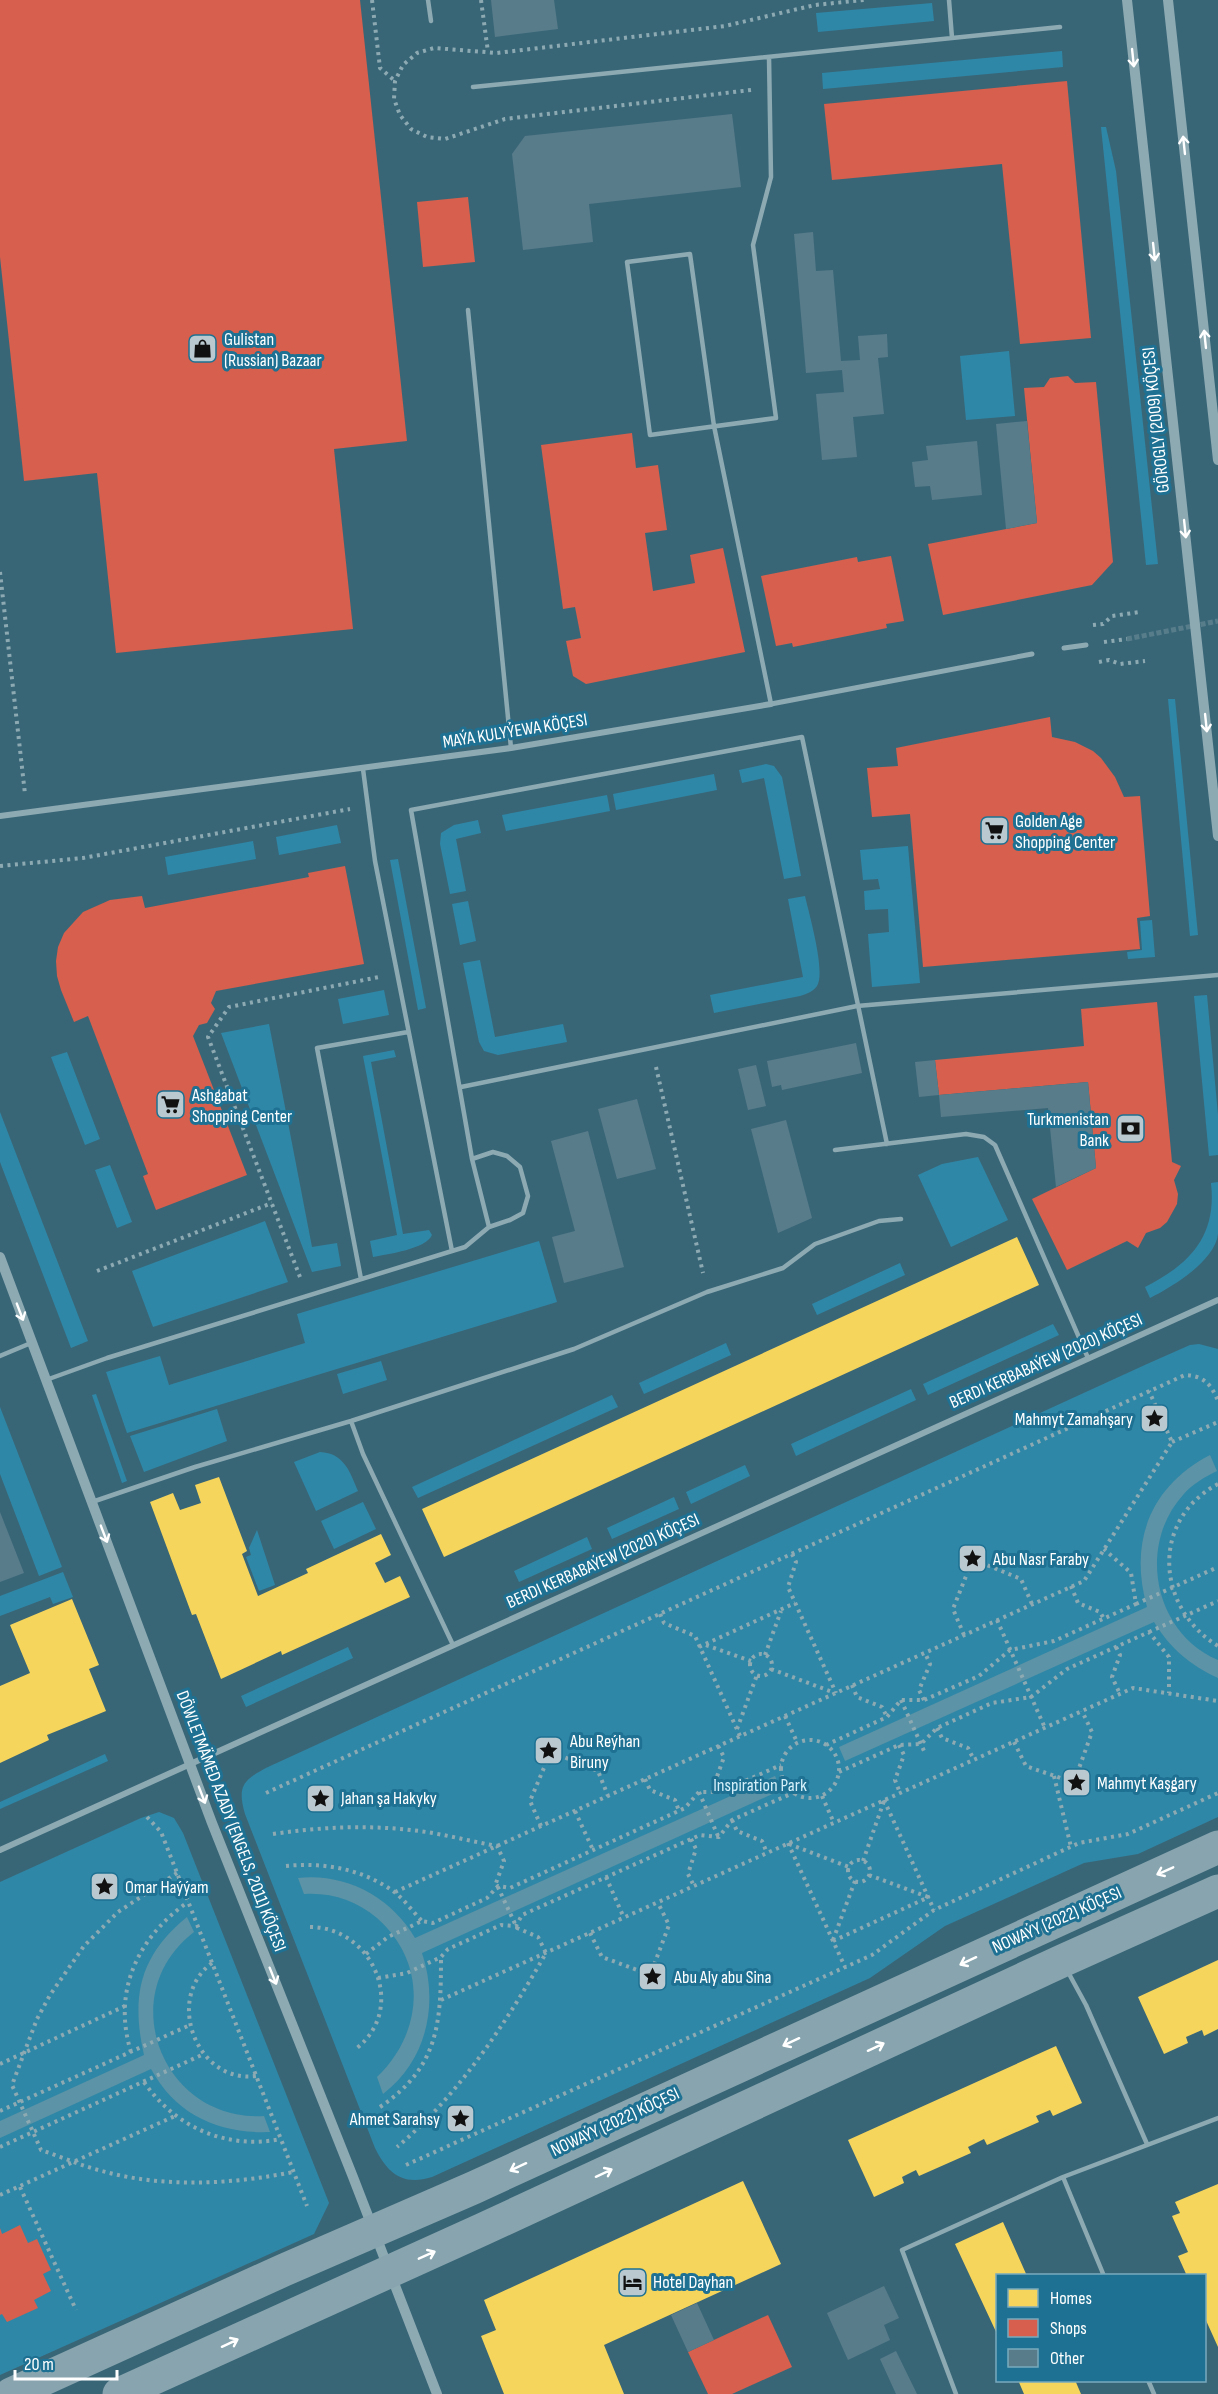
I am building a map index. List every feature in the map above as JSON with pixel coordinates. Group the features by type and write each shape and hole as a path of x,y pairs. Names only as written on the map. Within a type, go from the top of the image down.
{"main road":[{"name":"NOWAÝY (2022) KÖÇESI","path":"11,2394 374,2230 473,2188 1218,1847"},
{"path":"119,2394 1218,1891"}],"street":[{"name":"GÖROGLY (2009) KÖÇESI","path":"1127,0 1218,836"},
{"path":"1168,0 1218,460"},
{"path":"1064,648 1086,645"},
{"name":"MAÝA KULYÝEWA KÖÇESI","path":"0,816 363,770 511,748 771,704 1032,654"},
{"name":"DÖWLETMÄMED AZADY (ENGELS, 2011) KÖÇESI","path":"0,1257 190,1764 437,2394"},
{"name":"BERDI KERBABAÝEW (2020) KÖÇESI","path":"0,1850 1218,1300"}],"lane":[{"path":"428,0 430,21"},
{"path":"949,0 952,38"},
{"path":"473,87 1060,27"},
{"path":"769,57 771,177 753,246 776,418 714,426 650,435 627,262 690,254 714,426 771,704"},
{"path":"468,310 511,748"},
{"path":"489,1227 472,1159 411,810 802,737 887,1143"},
{"path":"363,770 375,861 452,1251"},
{"path":"461,1087 857,1006 1218,975"},
{"path":"360,1279 317,1048 408,1032"},
{"path":"835,1150 966,1134 984,1137 995,1145 1088,1358"},
{"path":"46,1380 106,1358 465,1247 489,1227 523,1213 528,1196 520,1167 507,1156 493,1152 472,1159"},
{"path":"92,1502 195,1467 351,1421 574,1349 707,1292 783,1268 815,1244 879,1221 901,1220"},
{"path":"0,1356 32,1343"},
{"path":"351,1421 363,1454 453,1645"},
{"path":"1062,1961 1086,2005 1147,2144"},
{"path":"956,2394 902,2250 1063,2177 1218,2118"},
{"path":"1063,2177 1103,2274"}],"path":[{"path":"372,0 380,68 395,81"},
{"path":"482,0 488,52"},
{"path":"0,572 27,813"},
{"path":"1103,624 1113,616 1140,612"},
{"path":"1109,660 1120,664 1145,661"},
{"path":"0,866 83,858 368,805"},
{"path":"300,1277 208,1037 229,1007 397,974"},
{"path":"652,1048 707,1292"},
{"path":"97,1270 272,1203"},
{"path":"266,1793 1185,1375 1197,1376 1206,1380 1218,1401"},
{"path":"1149,1391 1172,1442"},
{"path":"395,1892 1084,1581 1172,1442 1218,1422"},
{"path":"1218,1484 1193,1503 1179,1522 1169,1556 1171,1588 1183,1617 1198,1632 1218,1646"},
{"path":"1104,1549 1131,1573 1137,1604"},
{"path":"964,1635 953,1609 969,1571 966,1558 971,1552 975,1553 982,1563 1021,1579 1032,1604"},
{"path":"792,1554 796,1562 788,1587 836,1693"},
{"path":"826,1745 887,1717 902,1702 924,1700 979,1676 1010,1650 1054,1641 1218,1567"},
{"path":"1071,1586 1078,1603 1100,1611 1104,1619"},
{"path":"839,1772 899,1745 920,1742 937,1728 992,1703 1030,1694 1066,1670 1218,1601"},
{"path":"699,1647 795,1604"},
{"path":"765,1655 781,1610"},
{"path":"660,1614 664,1623 694,1636 740,1736"},
{"path":"997,1620 1045,1728"},
{"path":"1150,1632 1169,1657 1169,1693"},
{"path":"705,1644 751,1661"},
{"path":"1116,1647 1120,1655 1112,1677 1120,1694"},
{"path":"924,1700 920,1690 930,1664 925,1653"},
{"path":"758,1655 765,1655 770,1660 771,1668 765,1675 757,1675 752,1671 751,1661 758,1655"},
{"path":"771,1668 836,1693"},
{"path":"737,1730 757,1675"},
{"path":"852,1685 857,1697 882,1707 887,1717"},
{"path":"441,2000 1133,1688 1218,1701"},
{"path":"902,1702 925,1754"},
{"path":"1014,1742 1026,1766 1066,1780 1078,1791 1082,1788 1078,1771 1092,1731 1082,1711"},
{"path":"785,1716 797,1742"},
{"path":"937,1728 942,1738 968,1748 974,1760"},
{"path":"814,1740 826,1745 834,1754 839,1772 834,1785 822,1796 806,1798 793,1793 781,1777 781,1765 785,1753 797,1742 814,1740"},
{"path":"541,1826 530,1801 546,1763 543,1750 548,1744 559,1755 598,1772 608,1796"},
{"path":"899,1745 904,1755 895,1780 900,1793"},
{"path":"718,1746 724,1757 715,1782 720,1792"},
{"path":"366,1954 388,1937 420,1922 433,1923 487,1898 498,1887 510,1888 679,1811 685,1808 699,1792 720,1792 781,1765"},
{"path":"1054,1776 1071,1847"},
{"path":"645,1779 650,1790 675,1800 679,1811"},
{"path":"699,1792 718,1834"},
{"path":"515,1925 522,1915 700,1835 718,1834 732,1820 793,1793"},
{"path":"406,2165 872,1955 934,1910 1079,1843 1128,1834 1218,1793"},
{"path":"822,1796 834,1823"},
{"path":"863,1861 884,1800"},
{"path":"884,1800 934,1910"},
{"path":"575,1810 593,1850"},
{"path":"147,1817 161,1832 307,2206"},
{"path":"732,1820 737,1831 762,1840 767,1853"},
{"path":"273,1834 323,1827 370,1827 413,1830 497,1846"},
{"path":"691,1839 696,1849 688,1874 694,1886"},
{"path":"788,1844 849,1867"},
{"path":"788,1844 845,1967"},
{"path":"497,1846 504,1861 496,1883 515,1925"},
{"path":"849,1867 856,1861 863,1861 868,1866 870,1875"},
{"path":"286,1866 329,1866 368,1878 395,1892 420,1922"},
{"path":"849,1867 850,1876 855,1881 862,1881 870,1875"},
{"path":"177,1874 118,1912 84,1946 50,1995 37,2019 12,2085 41,2150 107,2173 170,2181 231,2180 293,2172"},
{"path":"870,1875 928,1897"},
{"path":"606,1877 624,1918"},
{"path":"833,1941 855,1881"},
{"path":"833,1941 928,1897"},
{"path":"132,2051 125,2022 128,1982 144,1946 168,1918 188,1902"},
{"path":"590,1933 602,1957 640,1971 653,1982 658,1977 654,1965 669,1925 658,1902"},
{"path":"378,1978 407,1973 441,1957 448,1948 501,1924 515,1925 538,1937 546,1953"},
{"path":"310,1927 327,1929 359,1945 378,1978 381,2004 377,2022 368,2038 357,2048"},
{"path":"397,2147 426,2121 481,2055 546,1953"},
{"path":"380,2107 406,2087 426,2059 438,2027 441,2000 441,1957"},
{"path":"212,1963 202,1971 193,1988 189,2006 190,2025 204,2054 226,2071 243,2077 256,2076"},
{"path":"0,2064 125,2006"},
{"path":"0,2111 190,2025"},
{"path":"0,2147 204,2054"},
{"path":"146,2081 153,2095 175,2116 198,2130 234,2141 281,2139"},
{"path":"0,2189 1,2195 175,2116"},
{"path":"20,2187 76,2310"}],"green space":[{"path":"932,3 934,21 818,32 816,13"},
{"path":"1062,51 1063,67 823,89 822,73"},
{"path":"1101,127 1106,127 1116,171 1158,564 1146,565"},
{"path":"1009,351 1015,416 966,420 960,356"},
{"path":"1168,699 1175,699 1198,935 1190,936"},
{"path":"766,764 774,766 782,777 801,876 784,879 764,778 742,783 739,770"},
{"path":"714,774 717,790 616,810 613,794"},
{"path":"607,795 610,811 506,831 502,815"},
{"path":"478,820 481,833 456,839 466,891 450,894 440,844 441,833 454,825"},
{"path":"337,825 341,843 279,855 276,837"},
{"path":"253,841 256,859 168,875 165,857"},
{"path":"908,846 920,983 872,987 868,934 889,932 888,909 865,910 864,891 880,889 878,879 863,880 860,850"},
{"path":"398,859 426,1008 418,1010 390,860"},
{"path":"805,896 818,956 817,986 800,996 714,1013 710,995 803,977 788,899"},
{"path":"468,901 476,941 460,945 452,904"},
{"path":"1152,920 1155,957 1128,959 1127,952 1142,950 1140,921"},
{"path":"480,960 495,1037 563,1024 567,1042 498,1055 484,1051 479,1042 463,963"},
{"path":"384,990 389,1015 343,1024 338,999"},
{"path":"1207,995 1218,1115 1218,1155 1209,1156 1194,996"},
{"path":"269,1024 312,1247 337,1243 341,1266 312,1272 221,1033"},
{"path":"394,1050 396,1057 371,1062 403,1234 429,1230 432,1235 415,1247 373,1257 370,1241 397,1235 363,1056"},
{"path":"67,1052 100,1139 85,1145 51,1057"},
{"path":"0,1112 88,1341 71,1348 0,1162"},
{"path":"978,1157 1008,1220 951,1247 918,1175 942,1164"},
{"path":"110,1165 132,1222 117,1228 95,1170"},
{"path":"1218,1182 1218,1234 1215,1244 1209,1254 1191,1272 1150,1298 1145,1287 1187,1258 1205,1233 1212,1202 1211,1183"},
{"path":"265,1221 288,1282 153,1327 132,1271"},
{"path":"539,1241 557,1302 127,1433 106,1372 160,1356 169,1385 305,1343 297,1314"},
{"path":"900,1263 905,1275 817,1315 812,1304"},
{"path":"1053,1324 1059,1335 928,1395 923,1384"},
{"path":"726,1343 731,1355 644,1394 639,1383"},
{"name":"Inspiration Park","path":"1199,1344 1218,1349 1218,1817 1138,1854 1084,1863 945,1926 870,1978 432,2177 405,2179 391,2171 375,2148 245,1814 242,1790 248,1780 268,1767 1147,1364 1190,1345"},
{"path":"381,1361 387,1380 343,1394 337,1374"},
{"path":"911,1389 916,1400 796,1456 791,1444"},
{"path":"96,1394 127,1481 122,1483 92,1395"},
{"path":"612,1395 618,1407 418,1498 412,1487"},
{"path":"0,1407 62,1567 39,1576 0,1474"},
{"path":"217,1409 227,1441 144,1472 130,1436"},
{"path":"320,1452 335,1456 345,1465 358,1491 316,1511 294,1462"},
{"path":"745,1465 750,1476 691,1504 686,1492"},
{"path":"674,1497 679,1509 612,1539 607,1528"},
{"path":"363,1502 376,1529 334,1549 321,1521"},
{"path":"257,1530 275,1585 259,1591 246,1557 251,1555 249,1548"},
{"path":"587,1537 592,1549 519,1582 514,1571"},
{"path":"63,1572 73,1597 53,1604 50,1597 0,1616 0,1596"},
{"path":"348,1647 353,1658 246,1707 241,1696"},
{"path":"105,1754 108,1761 0,1809 0,1802"},
{"path":"159,1812 174,1818 183,1833 329,2203 314,2234 0,2375 0,1882"}],"shaded area":[{"path":"1210,1455 1217,1471 1190,1487 1169,1516 1160,1538 1157,1562 1159,1586 1167,1609 1179,1630 1196,1647 1218,1660 1218,1678 1182,1655 1154,1622 845,1761 839,1747 1147,1607 1142,1583 1141,1561 1143,1539 1149,1519 1159,1500 1172,1483 1189,1468"},
{"path":"775,1776 781,1790 422,1953 429,1992 429,2011 425,2030 410,2065 383,2094 377,2077 393,2059 404,2040 411,2019 414,1998 412,1976 405,1955 394,1936 369,1912 352,1902 334,1896 304,1894 298,1878 316,1877 333,1880 366,1891 393,1911 415,1938"},
{"path":"187,1917 194,1932 169,1958 156,1988 153,2019 160,2050 176,2077 199,2099 229,2112 264,2116 270,2132 233,2129 201,2118 186,2110 173,2099 151,2069 0,2138 0,2121 144,2055 138,2014 143,1979 158,1947"}],"building: Homes":[{"path":"1017,1237 1039,1285 444,1557 422,1509"},
{"path":"219,1477 247,1551 242,1554 258,1596 308,1573 306,1569 381,1534 391,1555 375,1563 385,1583 400,1576 410,1597 282,1655 281,1651 221,1679 196,1614 192,1615 150,1502 173,1493 180,1510 201,1503 195,1485"},
{"path":"72,1599 99,1665 89,1669 106,1711 47,1735 49,1740 0,1763 0,1686 30,1673 10,1625"},
{"path":"1218,1960 1218,2029 1204,2036 1202,2030 1186,2037 1188,2043 1164,2054 1138,1997"},
{"path":"1056,2046 1082,2103 1053,2116 1050,2110 1036,2116 1039,2122 987,2145 984,2139 968,2147 971,2153 919,2176 916,2170 902,2177 904,2183 874,2197 848,2140"},
{"name":"Hotel Dayhan","path":"743,2181 781,2264 604,2345 624,2394 504,2394 481,2336 496,2330 484,2300"},
{"path":"1218,2184 1218,2347 1206,2320 1206,2274 1186,2274 1178,2256 1188,2252 1172,2216 1180,2213 1175,2202"},
{"path":"1003,2222 1026,2274 996,2274 996,2332 955,2244"},
{"path":"1019,2382 1076,2382 1081,2394 1024,2394"}],"building: Shops":[{"name":"Gulistan (Russian) Bazaar","path":"0,0 360,0 407,441 334,449 353,629 116,653 97,473 24,481 0,257"},
{"path":"1067,81 1091,338 1020,344 1002,164 832,180 824,104"},
{"path":"468,197 475,262 423,267 417,202"},
{"path":"1068,376 1075,383 1096,382 1113,562 1092,585 943,615 928,544 1037,523 1024,388 1044,387 1050,378"},
{"path":"632,433 636,468 658,465 667,530 645,533 653,591 695,583 690,555 723,548 745,652 586,684 573,676 566,641 581,638 575,607 563,609 541,445"},
{"path":"891,556 904,621 886,624 887,628 793,647 792,643 776,646 761,576 857,557 858,562"},
{"path":"1050,717 1052,737 1075,742 1093,751 1115,777 1124,797 1140,796 1150,916 1137,918 1140,949 923,967 910,814 872,817 867,768 898,766 896,748"},
{"name":"Ashgabat Shopping Center","path":"345,866 364,964 216,991 211,1003 215,1009 207,1023 199,1025 193,1036 247,1175 156,1210 143,1176 148,1174 88,1016 74,1022 61,990 56,961 58,947 64,933 83,912 110,900 142,896 145,908 309,877 308,873"},
{"name":"Turkmenistan Bank","path":"1157,1002 1172,1162 1181,1166 1174,1180 1178,1194 1177,1204 1167,1222 1160,1228 1146,1233 1138,1248 1127,1241 1067,1270 1032,1199 1096,1168 1088,1082 939,1095 935,1060 1084,1046 1081,1009"},
{"path":"20,2225 28,2243 37,2239 51,2270 43,2274 51,2291 34,2300 38,2308 7,2322 2,2314 0,2315 0,2228 2,2234"},
{"path":"768,2315 792,2367 732,2394 708,2394 688,2352"}],"building: Other":[{"path":"491,0 554,0 558,29 495,37"},
{"path":"732,114 741,187 589,204 593,242 523,250 512,154 525,136"},
{"path":"813,232 816,271 833,270 841,361 860,360 858,336 887,334 888,357 878,358 884,414 853,417 857,457 822,460 816,394 844,392 842,370 806,373 794,234"},
{"path":"1027,421 1037,523 1006,529 996,424"},
{"path":"977,441 982,495 932,500 930,486 915,487 912,462 928,460 926,446"},
{"path":"856,1043 862,1073 782,1090 781,1085 772,1087 767,1061"},
{"path":"935,1060 939,1095 919,1097 915,1062"},
{"path":"756,1065 766,1106 748,1110 738,1069"},
{"path":"1088,1082 1096,1168 1056,1187 1048,1108 941,1117 939,1095"},
{"path":"637,1099 656,1169 617,1179 598,1109"},
{"path":"786,1120 812,1218 778,1233 751,1129"},
{"path":"588,1131 624,1267 564,1283 552,1237 575,1231 551,1141"},
{"path":"0,1512 24,1573 0,1582"},
{"path":"884,2286 899,2318 884,2325 890,2340 848,2360 827,2313"},
{"path":"697,2303 714,2340 688,2352 671,2315"},
{"path":"896,2351 917,2394 896,2394 880,2359"}],"tunnel":[{"path":"1127,639 1218,621"}],"place":[{"name":"Gulistan (Russian) Bazaar","path":"203,349"},
{"name":"Golden Age Shopping Center","path":"994,831"},
{"name":"Ashgabat Shopping Center","path":"171,1105"},
{"name":"Turkmenistan Bank","path":"1130,1129"},
{"name":"Mahmyt Zamahşary","path":"1154,1419"},
{"name":"Abu Nasr Faraby","path":"972,1559"},
{"name":"Abu Reýhan Biruny","path":"549,1751"},
{"name":"Mahmyt Kaşgary","path":"1076,1783"},
{"name":"Jahan şa Hakyky","path":"320,1798"},
{"name":"Omar Haýýam","path":"104,1887"},
{"name":"Abu Aly abu Sina","path":"653,1977"},
{"name":"Ahmet Sarahsy","path":"461,2119"},
{"name":"Hotel Dayhan","path":"632,2282"}]}
